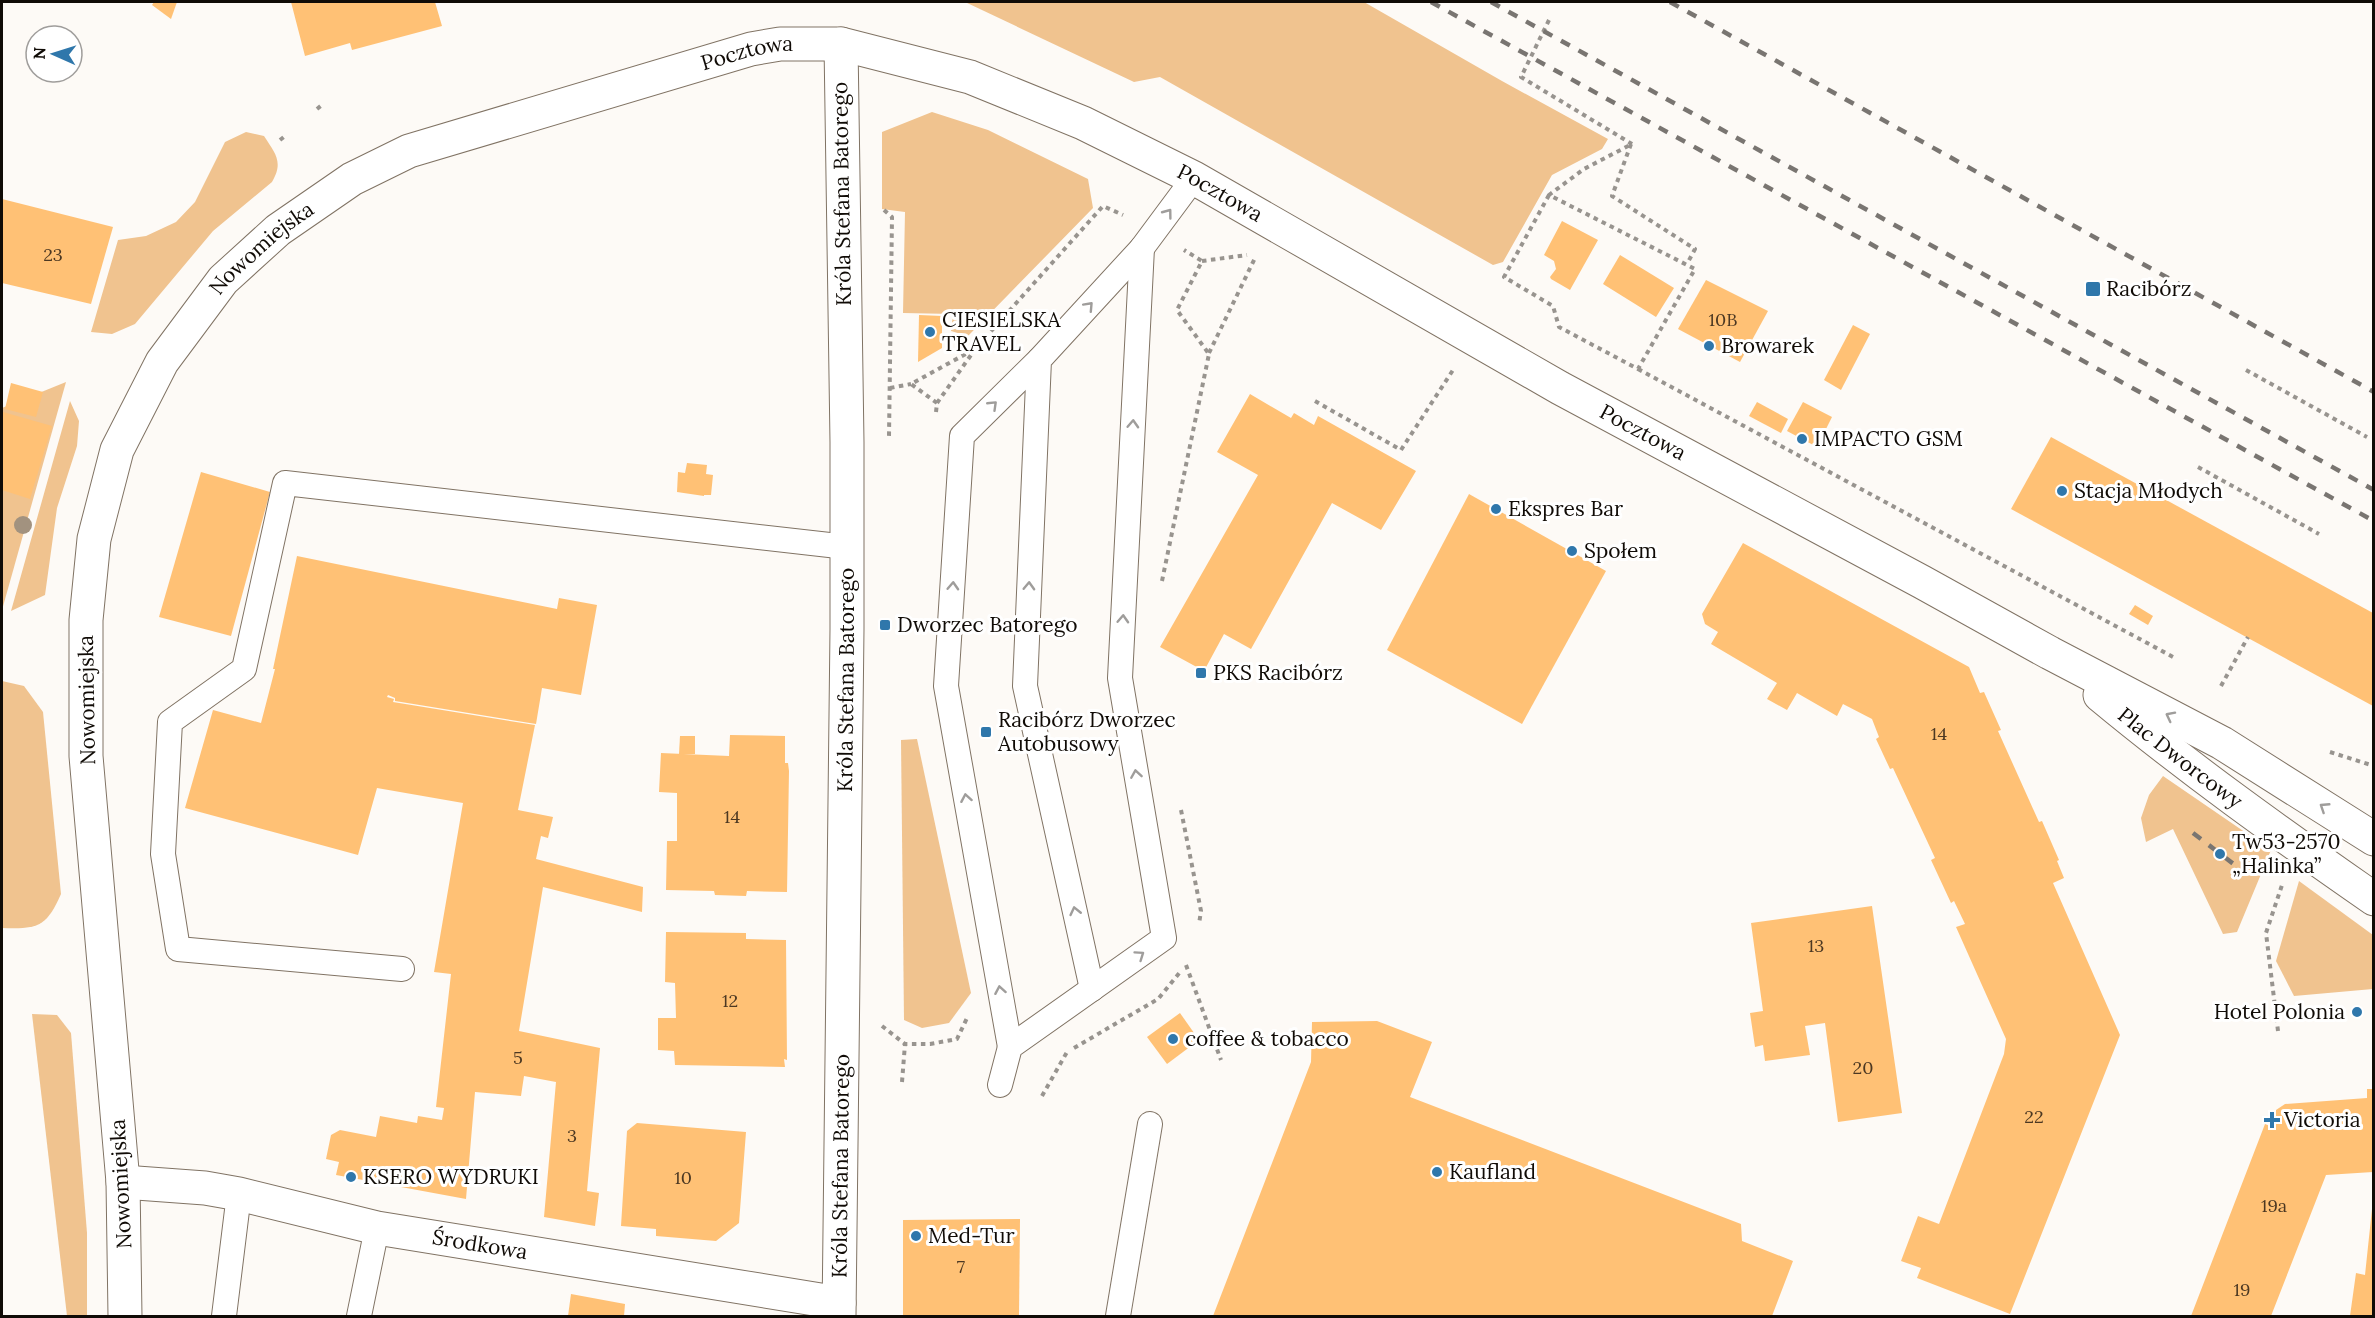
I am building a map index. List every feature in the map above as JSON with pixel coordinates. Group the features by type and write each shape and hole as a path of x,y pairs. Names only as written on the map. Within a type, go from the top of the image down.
{"main road":[{"name":"Pocztowa","path":"352,179 384,162 419,148 751,49 780,44 841,44 970,77 1083,123 1194,178 1560,388 1825,529 2036,646"},
{"name":"Króla Stefana Batorego","path":"839,1310 847,547 841,44"},
{"name":"Nowomiejska","path":"125,1317 123,1182 86,756 86,620 94,539 117,450 162,362 223,280 279,230 352,179"},
{"name":"Plac Dworcowy","path":"2036,646 2222,743 2373,839"},
{"name":"Plac Dworcowy","path":"2036,646 2175,757 2247,811 2369,894"},
{"name":"Środkowa","path":"123,1182 205,1188 239,1194 377,1228 839,1310"}],"lane":[{"path":"1000,1085 1010,1047 946,686 962,436 1039,360 1142,248 1194,178"},
{"path":"1010,1047 1164,938 1120,678 1142,248"},
{"path":"1039,360 1025,686 1092,988"},
{"path":"402,969 178,949 164,854 170,722 244,669 285,483 847,547"},
{"path":"1118,1317 1150,1124"},
{"path":"224,1317 239,1194"},
{"path":"359,1317 377,1228"}],"path":[{"path":"1549,20 1521,76 1632,144"},
{"path":"317,109 323,104"},
{"path":"280,141 285,136"},
{"path":"1632,144 1584,169 1549,195 1504,277 1553,306 1559,327 2175,658"},
{"path":"1632,144 1612,196 1695,249 1687,264"},
{"path":"1549,195 1695,269 1638,369"},
{"path":"1202,261 1257,254 1209,354"},
{"path":"890,388 911,384 976,348"},
{"path":"1315,401 1401,450 1459,362"},
{"path":"2246,370 2367,437"},
{"path":"911,384 937,403"},
{"path":"2198,467 2319,534"},
{"path":"2221,686 2247,637"},
{"path":"2330,752 2373,766"},
{"path":"2278,1031 2266,933 2282,885"},
{"path":"1185,965 1221,1060"}],"shaded area":[{"path":"965,2 1364,2 1608,139 1602,149 1552,175 1503,262 1493,265 1160,77 1134,82"},
{"path":"932,112 988,130 1088,179 1093,208 968,336 951,331 953,314 903,313 905,212 882,209 882,132"},
{"path":"246,132 264,136 275,153 278,163 272,182 213,231 135,324 112,334 91,332 118,240 146,236 176,222 195,202 225,142"},
{"path":"66,382 2,610 2,408"},
{"path":"70,401 79,421 77,446 57,508 45,595 11,611"},
{"path":"2,681 24,686 43,712 61,894 45,920 32,927 24,928 2,928"},
{"path":"917,739 971,993 949,1023 922,1028 904,1020 901,740"},
{"path":"2163,776 2271,850 2237,932 2223,934 2173,829 2146,842 2141,818 2149,795"},
{"path":"2299,881 2373,935 2373,989 2294,996 2276,961"},
{"path":"32,1014 57,1015 71,1033 87,1233 87,1316 67,1316"}],"building":[{"path":"154,2 177,2 171,19 152,5"},
{"path":"291,2 435,2 442,26 352,50 350,43 305,56"},
{"path":"2,199 113,227 91,304 2,283"},
{"path":"1562,221 1598,240 1570,290 1551,279 1556,269 1554,261 1544,255"},
{"path":"1620,255 1674,288 1656,317 1603,284"},
{"path":"1706,280 1768,311 1740,362 1678,329"},
{"name":"CIESIELSKA TRAVEL","path":"919,315 942,316 942,348 918,362"},
{"path":"1853,325 1870,334 1841,390 1824,380"},
{"path":"11,383 43,392 36,417 5,409"},
{"path":"1250,394 1291,418 1294,413 1314,425 1318,416 1416,471 1381,530 1332,503 1251,649 1224,634 1204,671 1160,647 1258,475 1217,452"},
{"path":"1757,402 1788,419 1781,433 1749,416"},
{"path":"1803,402 1832,417 1817,447 1787,431"},
{"path":"3,412 52,426 30,499 2,490"},
{"path":"2051,437 2373,613 2373,706 2011,509"},
{"path":"687,463 707,465 706,474 713,475 711,495 677,492 678,472 685,473"},
{"path":"201,472 270,492 231,636 159,617"},
{"path":"1469,494 1606,571 1522,724 1387,650"},
{"path":"1743,543 1969,667 1980,693 1984,692 2001,730 1998,731 2039,822 2042,821 2059,860 2057,861 2064,878 2053,883 2120,1035 2010,1314 1917,1278 1921,1268 1901,1261 1918,1216 1939,1224 2004,1054 2006,1039 1956,927 1965,924 1954,901 1951,903 1931,860 1935,858 1893,768 1890,769 1876,739 1879,737 1872,719 1843,704 1837,716 1797,693 1787,710 1767,699 1777,683 1711,644 1718,632 1705,624 1702,614"},
{"path":"297,556 557,609 559,598 597,605 581,695 542,688 536,724 395,701 395,698 388,695 387,697 394,699 393,702 535,725 518,810 553,817 548,838 541,836 536,859 643,887 642,912 543,887 519,1031 600,1048 587,1191 599,1193 595,1226 544,1217 556,1082 524,1076 521,1096 475,1092 466,1199 336,1175 339,1162 326,1159 331,1135 340,1130 376,1137 380,1116 417,1123 418,1116 442,1120 444,1108 436,1107 451,974 434,972 463,803 377,788 358,855 185,808 213,710 261,723 275,669 273,669"},
{"path":"2135,605 2153,616 2148,625 2129,614"},
{"path":"730,735 785,736 785,763 788,763 789,771 787,892 747,891 746,896 715,895 714,891 666,890 667,841 677,841 677,793 659,792 661,753 729,756"},
{"path":"680,736 695,736 695,754 679,754"},
{"path":"1872,906 1902,1113 1838,1122 1825,1023 1805,1026 1810,1055 1765,1061 1763,1045 1755,1047 1750,1013 1763,1011 1751,923"},
{"path":"666,932 746,933 746,939 786,940 787,1060 784,1059 785,1067 675,1065 674,1051 658,1050 658,1018 676,1018 675,983 665,982"},
{"name":"coffee & tobacco","path":"1180,1013 1199,1040 1167,1064 1147,1037"},
{"name":"Kaufland","path":"1377,1021 1432,1042 1410,1097 1741,1224 1742,1241 1793,1261 1772,1316 1213,1316 1311,1062 1312,1022"},
{"path":"2367,1089 2373,1089 2373,1172 2326,1175 2271,1316 2191,1316 2265,1124 2270,1126 2276,1110 2285,1104 2367,1098"},
{"path":"637,1123 746,1132 739,1223 716,1241 656,1236 656,1229 621,1226 627,1131"},
{"path":"2372,1209 2373,1316 2350,1316 2356,1273 2365,1275"},
{"path":"1020,1219 1019,1316 903,1316 903,1220"},
{"path":"571,1294 625,1304 624,1316 568,1316"}],"railway":[{"path":"1431,2 2374,521"},
{"path":"1491,2 2374,490"},
{"path":"1670,2 2374,392"},
{"path":"2193,833 2244,872"}],"place":[{"name":"Racibórz","path":"2093,289"},
{"name":"CIESIELSKA TRAVEL","path":"930,332"},
{"name":"Browarek","path":"1709,346"},
{"name":"IMPACTO GSM","path":"1802,439"},
{"name":"Stacja Młodych","path":"2062,491"},
{"name":"Ekspres Bar","path":"1496,509"},
{"name":"Społem","path":"1572,551"},
{"name":"Dworzec Batorego","path":"885,625"},
{"name":"PKS Racibórz","path":"1201,673"},
{"name":"Racibórz Dworzec Autobusowy","path":"986,732"},
{"name":"Tw53-2570 „Halinka”","path":"2220,854"},
{"name":"Hotel Polonia","path":"2357,1012"},
{"name":"coffee & tobacco","path":"1173,1039"},
{"name":"Victoria","path":"2272,1120"},
{"name":"Kaufland","path":"1437,1172"},
{"name":"KSERO WYDRUKI","path":"351,1177"},
{"name":"Med-Tur","path":"916,1236"}]}
